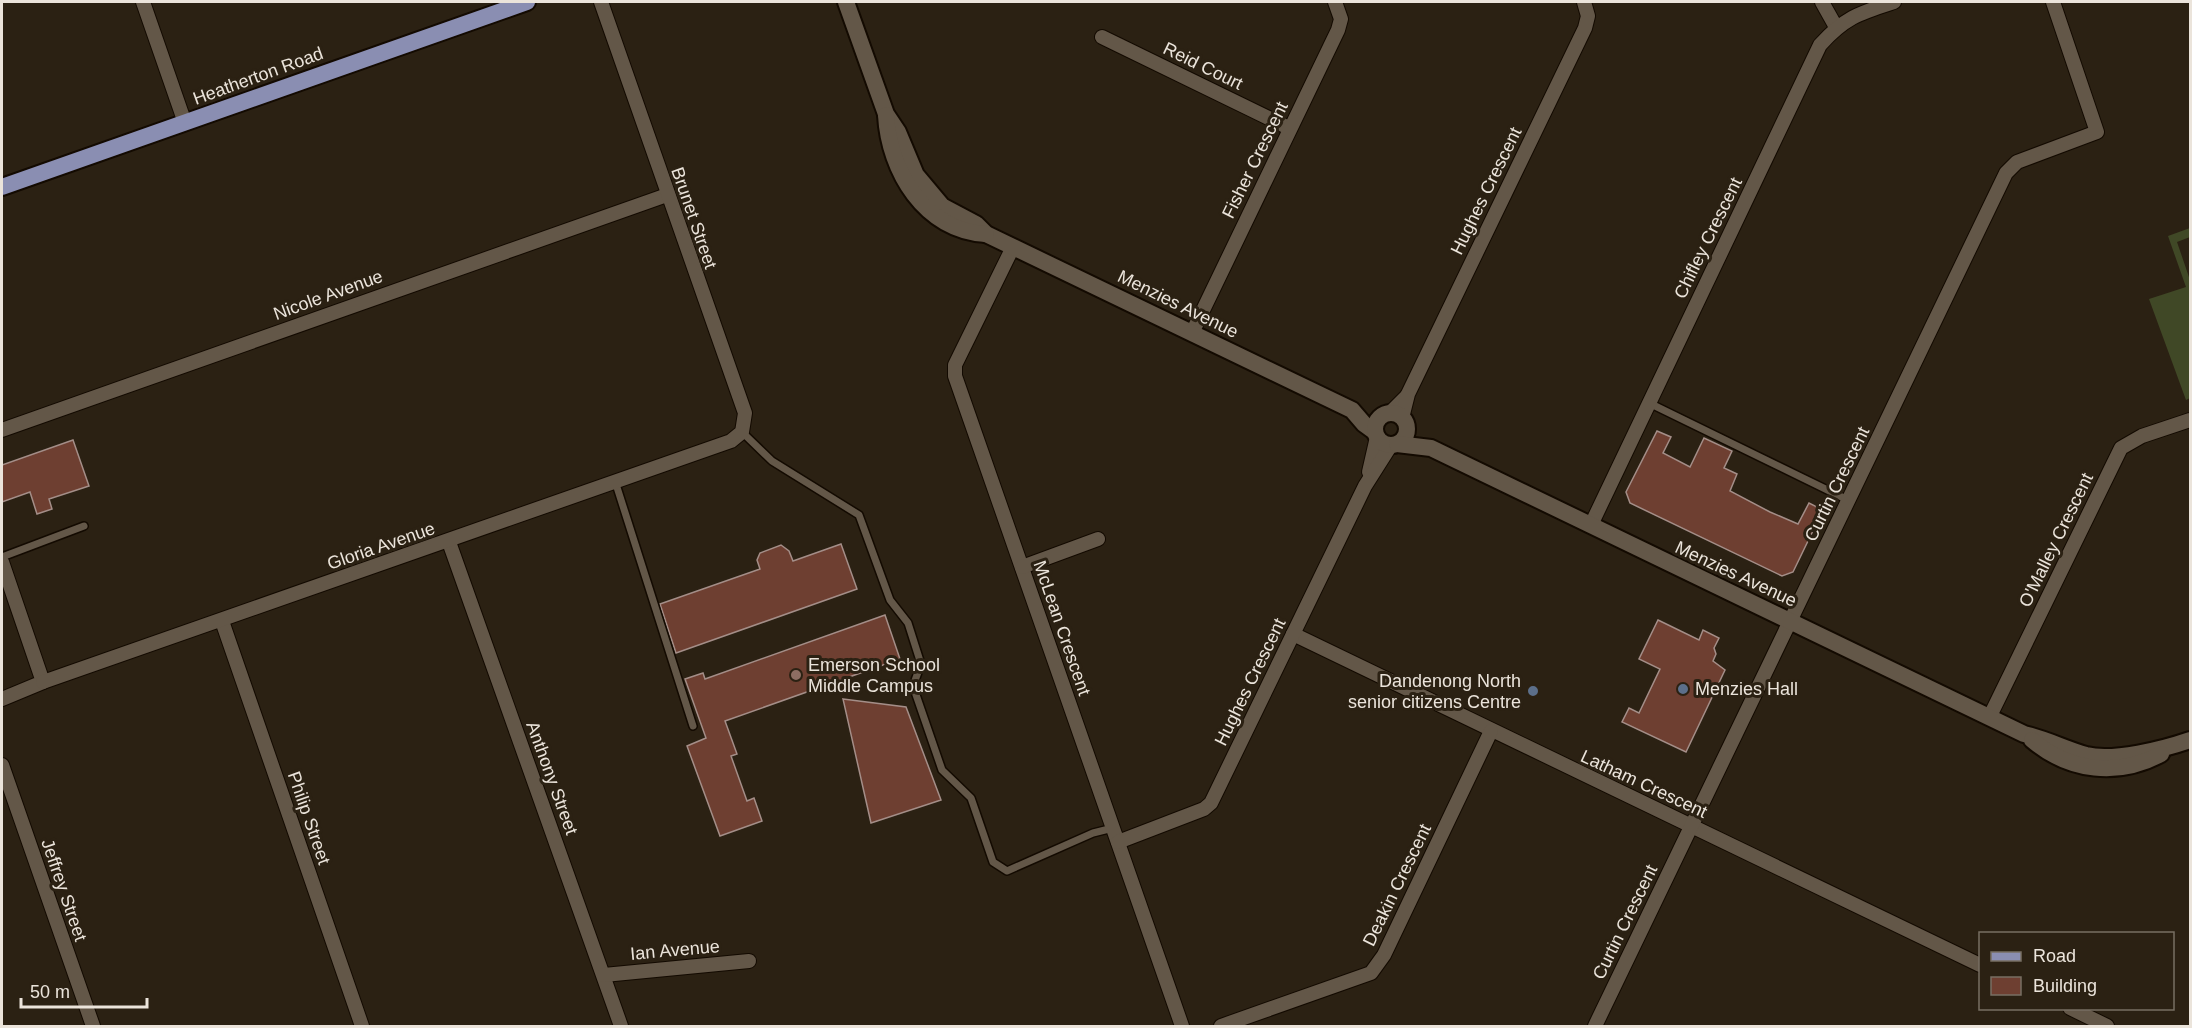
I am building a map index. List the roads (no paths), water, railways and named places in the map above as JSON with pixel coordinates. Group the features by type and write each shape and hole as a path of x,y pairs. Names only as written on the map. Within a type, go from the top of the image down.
{"main road":[{"name":"Heatherton Road","path":"2,187 526,2"}],"street":[{"path":"143,2 185,123"},
{"name":"Brunet Street","path":"601,2 745,413 736,436"},
{"name":"Menzies Avenue","path":"846,2 886,114 898,132 922,186 942,206 976,224 986,234 1352,410 1370,411 1395,418 1418,434 1431,448"},
{"name":"Fisher Crescent","path":"1192,333 1338,30 1341,19 1335,2"},
{"name":"Hughes Crescent","path":"1395,418 1585,28 1588,16 1584,2"},
{"path":"1822,2 1836,27"},
{"name":"Chifley Crescent","path":"1591,525 1820,45 1836,27 1858,14 1894,2"},
{"name":"Curtin Crescent","path":"1595,1026 1850,501 2006,173 2017,162 2097,132 2052,2"},
{"name":"Reid Court","path":"1102,37 1289,128"},
{"name":"Nicole Avenue","path":"2,430 667,195"},
{"name":"McLean Crescent","path":"1013,247 955,365 955,376 1182,1026"},
{"name":"Menzies Avenue","path":"1352,410 1364,424 1385,439 1431,448 1990,716 2025,734 2043,749 2088,768 2127,767 2160,755 2183,742"},
{"path":"1395,418 1405,437 1385,439 1376,423 1395,418"},
{"name":"O'Malley Crescent","path":"1990,716 2121,448 2142,436 2190,420"},
{"name":"Gloria Avenue","path":"43,682 449,542 736,436"},
{"name":"Hughes Crescent","path":"1118,842 1204,809 1211,803 1365,486 1385,439"},
{"path":"1022,567 1098,539"},
{"name":"Anthony Street","path":"449,542 621,1026"},
{"path":"2,562 43,682 2,699"},
{"name":"Philip Street","path":"222,621 362,1026"},
{"name":"Latham Crescent","path":"1293,634 1979,965"},
{"name":"Deakin Crescent","path":"1221,1026 1371,974 1384,955 1491,731"},
{"name":"Jeffrey Street","path":"2,765 93,1026"},
{"name":"Ian Avenue","path":"604,975 749,962"},
{"path":"2074,1010 2107,1026"}],"lane":[{"path":"1649,403 1850,501"},
{"path":"736,436 859,515 890,600 909,623 921,664 914,686 942,770 971,798 993,862 1007,871 1094,833 1114,828"},
{"path":"615,481 693,726"},
{"path":"2,557 84,526"}],"place":[{"name":"Emerson School Middle Campus","path":"796,675"},
{"name":"Menzies Hall","path":"1683,689"},
{"name":"Dandenong North senior citizens Centre","path":"1533,691"}]}
